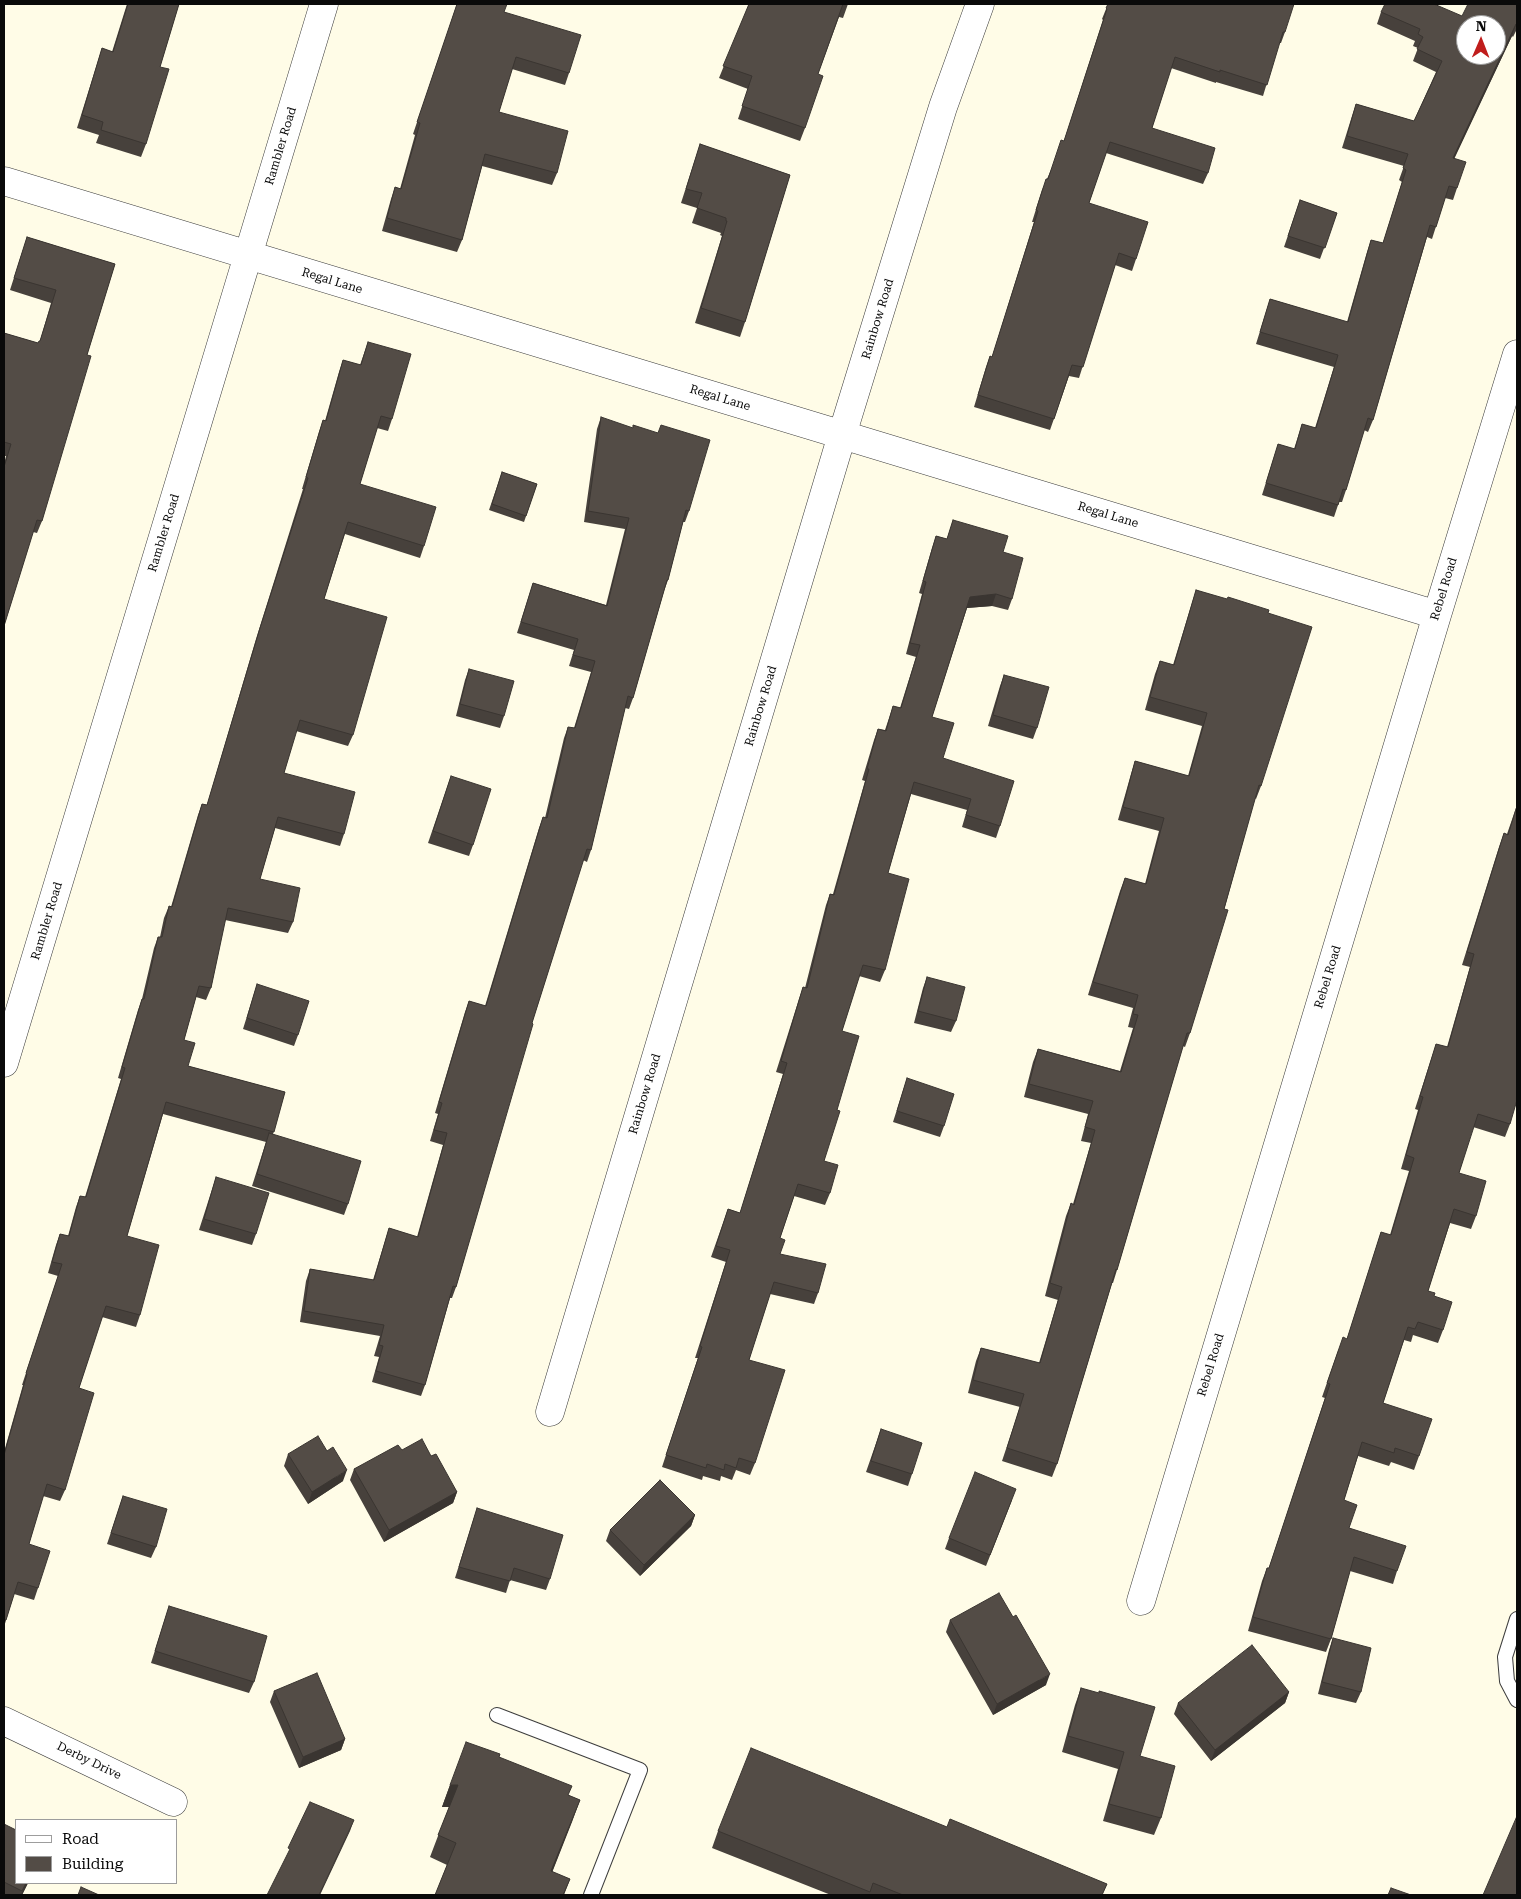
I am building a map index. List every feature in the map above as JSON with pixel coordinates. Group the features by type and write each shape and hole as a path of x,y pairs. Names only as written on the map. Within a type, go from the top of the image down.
{"street":[{"name":"Rambler Road","path":"4,1063 324,4"},
{"name":"Rainbow Road","path":"550,1412 842,435 943,107 980,4"},
{"name":"Regal Lane","path":"4,181 1437,615"},
{"name":"Rebel Road","path":"1141,1601 1517,354"},
{"name":"Derby Drive","path":"4,1721 173,1802"}],"lane":[{"path":"1517,1619 1505,1657 1507,1681 1517,1700"},
{"path":"497,1715 640,1770 591,1895"}],"building":[{"path":"128,4 179,4 160,67 169,69 146,144 101,130 103,122 82,115 102,48 113,52"},
{"path":"457,4 507,4 504,12 581,35 569,73 516,57 499,112 568,131 557,173 485,154 462,240 387,218 395,187 401,189 420,123 417,122"},
{"path":"749,4 843,4 818,74 823,76 805,128 742,106 752,76 723,66"},
{"path":"1108,4 1294,4 1285,32 1283,32 1267,85 1175,57 1152,128 1215,148 1208,173 1110,142 1089,203 1148,222 1136,259 1119,253 1083,367 1072,365 1054,419 978,395 990,356 992,357 1038,211 1036,210 1046,179 1048,179 1061,140 1064,141"},
{"path":"1385,4 1434,4 1460,15 1456,15 1456,65 1497,65 1453,158 1466,162 1457,188 1449,186 1436,227 1430,225 1373,420 1368,418 1346,490 1343,489 1338,505 1266,483 1278,444 1295,449 1302,424 1316,428 1338,355 1260,332 1270,299 1348,322 1371,240 1383,243 1406,170 1403,168 1408,154 1347,136 1356,104 1414,121 1442,61 1417,49 1423,37 1418,34 1420,29 1381,12"},
{"path":"1468,4 1517,4 1516,24 1506,45 1506,15 1462,15"},
{"path":"700,144 790,175 745,322 701,308 727,221 726,218 697,208 702,193 686,189"},
{"path":"1300,200 1337,213 1325,248 1288,236"},
{"path":"27,237 115,264 87,355 91,356 42,521 37,520 4,626 4,467 11,444 4,442 4,333 38,343 56,290 14,278"},
{"path":"368,342 411,354 392,419 381,416 360,484 436,507 424,546 348,522 324,599 387,617 353,735 300,720 284,773 355,792 344,834 278,817 260,879 300,888 293,922 228,908 211,988 199,986 184,1040 195,1043 188,1066 285,1092 274,1132 166,1102 127,1236 159,1245 140,1315 106,1306 79,1388 94,1393 65,1490 47,1484 29,1544 50,1551 38,1588 18,1582 6,1620 4,1619 4,1455 26,1373 62,1264 52,1262 60,1234 69,1236 80,1196 86,1197 125,1068 122,1067 142,999 144,999 158,937 162,937 169,906 172,907 202,804 207,805 260,628 308,478 306,477 323,420 326,421 343,360 361,365"},
{"path":"601,417 633,428 633,425 658,433 661,425 710,440 689,511 686,510 668,580 633,698 628,696 591,850 587,849 532,1023 456,1287 453,1286 425,1385 376,1371 383,1346 379,1345 384,1325 304,1311 310,1269 374,1280 389,1228 418,1237 447,1133 434,1130 442,1103 439,1102 469,1001 486,1006 543,817 547,818 568,727 575,728 595,661 573,655 578,639 521,622 533,583 607,606 629,518 588,511"},
{"path":"502,472 537,484 526,516 492,504"},
{"path":"953,520 1008,536 1003,552 1023,558 1012,599 996,594 970,597 932,717 954,723 943,758 1014,781 1000,826 966,815 971,799 914,782 888,873 909,879 885,970 863,965 842,1031 859,1036 837,1110 840,1111 824,1161 838,1165 830,1193 798,1184 780,1238 785,1240 780,1254 826,1264 818,1293 774,1282 749,1360 785,1370 755,1463 739,1458 736,1468 725,1464 724,1470 707,1464 706,1468 666,1455 702,1347 700,1346 730,1250 716,1246 728,1209 740,1213 787,1063 781,1061 803,987 807,988 830,894 834,895 869,769 867,769 878,729 886,731 893,706 901,708 920,645 910,643 926,582 923,581 936,536 947,539"},
{"path":"1196,590 1227,599 1228,597 1269,610 1268,613 1312,627 1261,786 1259,785 1224,909 1228,910 1190,1033 1187,1033 1057,1464 1007,1448 1024,1394 973,1380 981,1348 1040,1363 1062,1287 1050,1283 1071,1203 1074,1205 1095,1130 1085,1127 1093,1101 1029,1084 1038,1049 1121,1072 1138,1015 1133,1014 1138,995 1093,982 1125,878 1146,884 1164,818 1123,807 1135,761 1189,776 1207,713 1150,697 1160,661 1174,665"},
{"path":"469,669 514,681 504,716 460,704"},
{"path":"1004,675 1049,687 1037,728 993,715"},
{"path":"451,776 491,789 473,845 433,831"},
{"path":"1517,806 1517,1100 1510,1124 1478,1114 1459,1173 1486,1181 1476,1216 1454,1209 1428,1291 1435,1293 1434,1296 1452,1302 1443,1330 1418,1322 1415,1329 1408,1327 1383,1403 1432,1419 1419,1456 1395,1448 1394,1453 1362,1442 1344,1500 1357,1505 1349,1528 1406,1546 1397,1571 1354,1557 1331,1639 1253,1617 1267,1568 1269,1568 1330,1384 1327,1383 1343,1337 1347,1339 1381,1232 1391,1235 1414,1158 1406,1155 1423,1097 1420,1096 1436,1044 1448,1047 1474,954 1467,952 1504,833 1508,835"},
{"path":"927,977 965,987 956,1021 918,1011"},
{"path":"257,984 309,1001 298,1035 247,1018"},
{"path":"907,1078 954,1094 944,1126 897,1111"},
{"path":"269,1133 361,1161 348,1204 257,1174"},
{"path":"216,1177 269,1193 256,1234 204,1219"},
{"path":"881,1429 922,1443 912,1474 871,1461"},
{"path":"318,1436 327,1451 333,1447 347,1470 312,1492 288,1454"},
{"path":"422,1439 431,1456 436,1454 457,1492 389,1530 354,1469 398,1445 402,1450"},
{"path":"975,1472 1016,1489 990,1555 949,1538"},
{"path":"660,1480 695,1515 644,1565 610,1530"},
{"path":"123,1496 167,1509 156,1547 111,1533"},
{"path":"477,1508 563,1535 550,1579 514,1568 510,1581 459,1567"},
{"path":"999,1593 1013,1617 1016,1615 1050,1674 997,1704 950,1620"},
{"path":"169,1606 267,1636 254,1682 155,1651"},
{"path":"1333,1638 1371,1648 1361,1692 1322,1682"},
{"path":"1252,1645 1289,1692 1215,1750 1178,1703"},
{"path":"317,1673 345,1739 303,1757 274,1691"},
{"path":"1081,1688 1099,1693 1099,1691 1155,1707 1140,1756 1175,1766 1161,1818 1109,1804 1124,1752 1068,1736"},
{"path":"466,1742 500,1754 499,1757 572,1786 568,1795 580,1800 551,1871 570,1879 563,1895 435,1895 456,1843 438,1835 458,1785 450,1785"},
{"path":"751,1748 947,1827 950,1819 1107,1884 1102,1895 903,1895 873,1883 870,1892 718,1831"},
{"path":"310,1802 354,1820 319,1895 267,1895 290,1849 288,1848"},
{"path":"1517,1816 1517,1895 1483,1895"},
{"path":"4,1824 15,1830 15,1884 26,1884 22,1891 4,1882"},
{"path":"81,1887 99,1895 78,1895"},
{"path":"1391,1888 1411,1895 1388,1895"}]}
